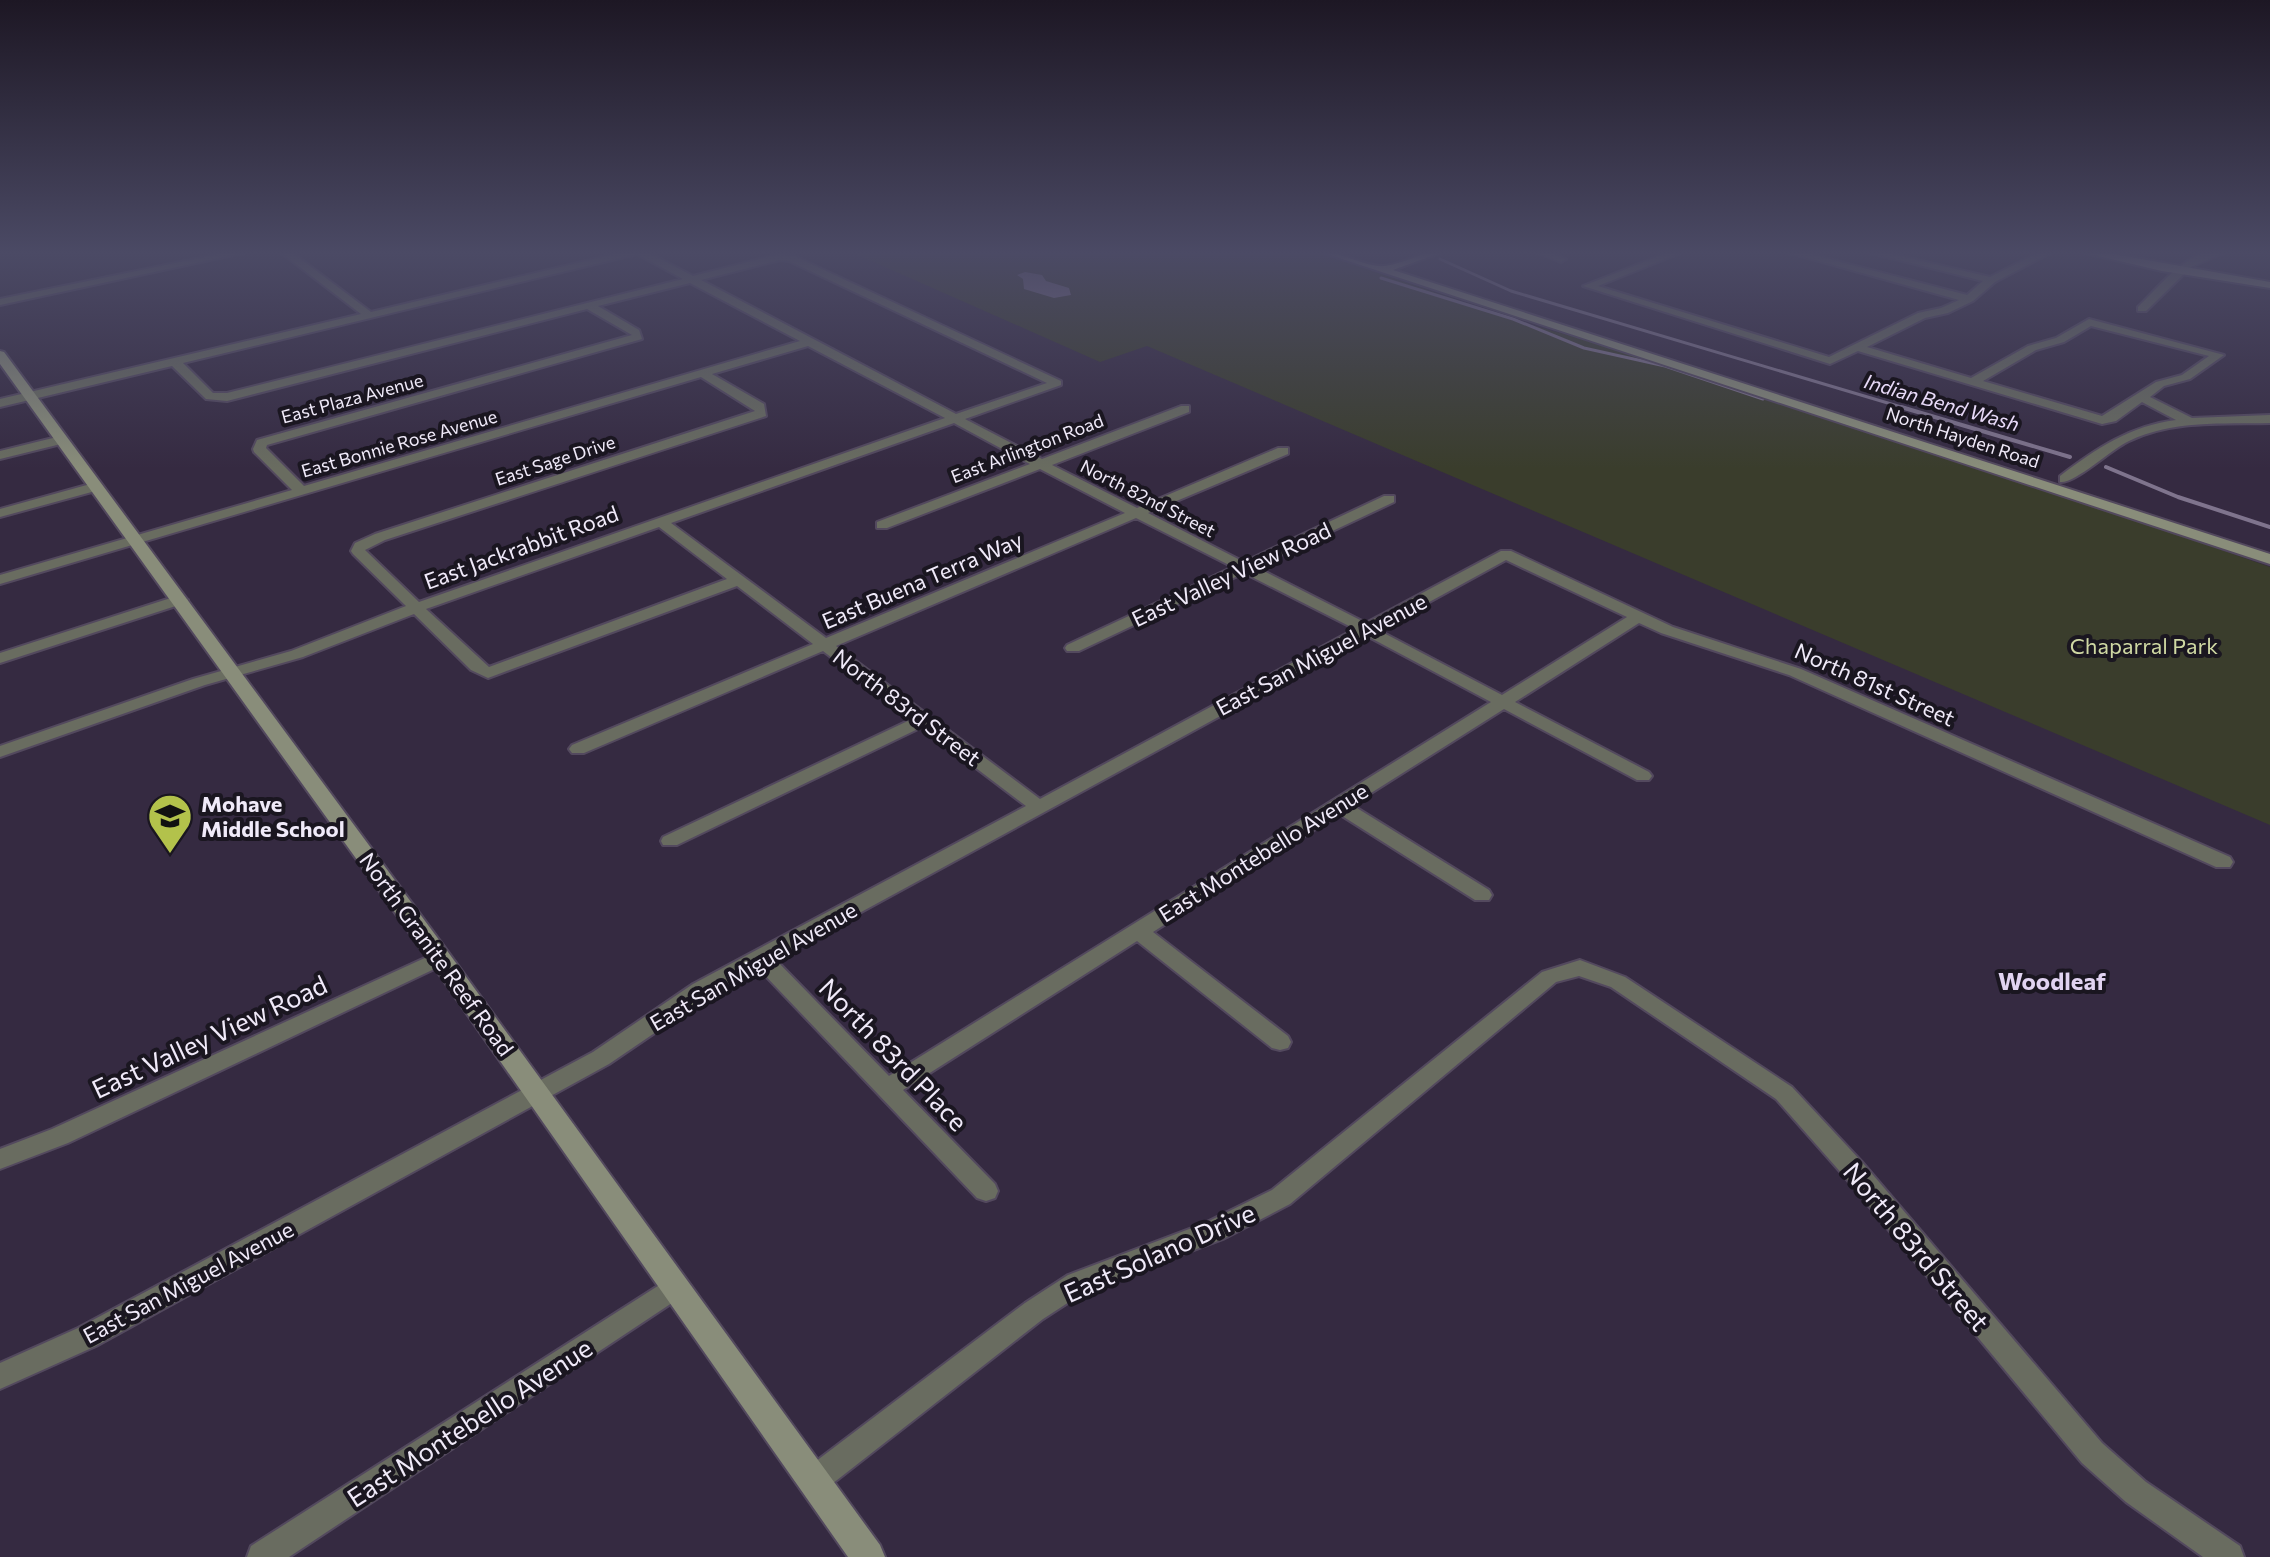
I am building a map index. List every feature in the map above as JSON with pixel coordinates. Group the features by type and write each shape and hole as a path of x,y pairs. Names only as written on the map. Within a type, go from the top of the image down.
{"main road":[{"name":"North Hayden Road","path":"1549,324 2270,559"},
{"name":"North Hayden Road","path":"1581,324 2270,546"},
{"path":"1594,338 1604,349 1603,356"},
{"name":"North Granite Reef Road","path":"1,357 440,958 868,1557"}],"street":[{"path":"0,403 333,324"},
{"path":"175,362 210,396 216,398 513,324"},
{"name":"East Plaza Avenue","path":"301,491 259,449 261,443 638,337 620,324"},
{"name":"North 82nd Street","path":"775,324 1643,776"},
{"name":"East Jackrabbit Road","path":"0,752 199,682 297,654 416,608 1057,383 929,324"},
{"path":"1710,324 1830,361 1905,324"},
{"path":"1972,382 2032,348 2060,340 2086,324"},
{"path":"1859,348 2102,420 2112,418 2160,384 2186,377 2218,355 2095,324"},
{"name":"East Bonnie Rose Avenue","path":"0,580 809,342"},
{"name":"East Sage Drive","path":"416,608 361,556 358,551 360,546 762,413 760,407 702,373"},
{"path":"2141,397 2192,423"},
{"name":"East Arlington Road","path":"882,525 1185,409"},
{"path":"2065,479 2119,440 2148,430 2192,423 2270,419"},
{"path":"0,455 61,440"},
{"name":"East Buena Terra Way","path":"578,749 1283,451"},
{"path":"0,513 94,487"},
{"name":"East Valley View Road","path":"1073,648 1389,499"},
{"name":"North 83rd Street","path":"660,521 1039,807"},
{"name":"North 81st Street","path":"1506,554 1667,630 1795,672 2223,862"},
{"name":"East San Miguel Avenue","path":"0,1376 87,1337 537,1093 601,1058 701,990 760,957 1506,554"},
{"path":"416,608 477,667 488,673 736,581"},
{"path":"0,658 180,600"},
{"name":"East Montebello Avenue","path":"888,1088 1638,617"},
{"path":"670,841 924,720"},
{"path":"1338,805 1482,895"},
{"path":"1138,931 1280,1042"},
{"name":"North 83rd Place","path":"760,957 986,1191"},
{"name":"East Valley View Road","path":"0,1159 60,1136 440,958"},
{"name":"North 83rd Street","path":"1580,968 1618,982 1784,1093 1853,1169 2092,1453 2136,1492 2229,1557"},
{"name":"East Solano Drive","path":"813,1481 1023,1319 1077,1283 1214,1231 1281,1197 1549,977 1580,968"},
{"name":"East Montebello Avenue","path":"262,1557 675,1287"}],"green space":[{"name":"Chaparral Park","path":"1013,324 1526,324 1636,354 1946,456 1963,465 2076,499 2270,567 2270,825 1147,346 1100,362"}],"waterway":[{"path":"1524,324 1584,348 1665,366 1763,399"},
{"name":"Indian Bend Wash","path":"1621,324 1908,409"},
{"name":"Indian Bend Wash","path":"1901,407 2070,457"},
{"name":"Indian Bend Wash","path":"2106,467 2178,497 2270,527"}],"place":[{"name":"Mohave Middle School","path":"170,855"}],"district":[{"name":"Woodleaf","path":"2052,980"}]}
